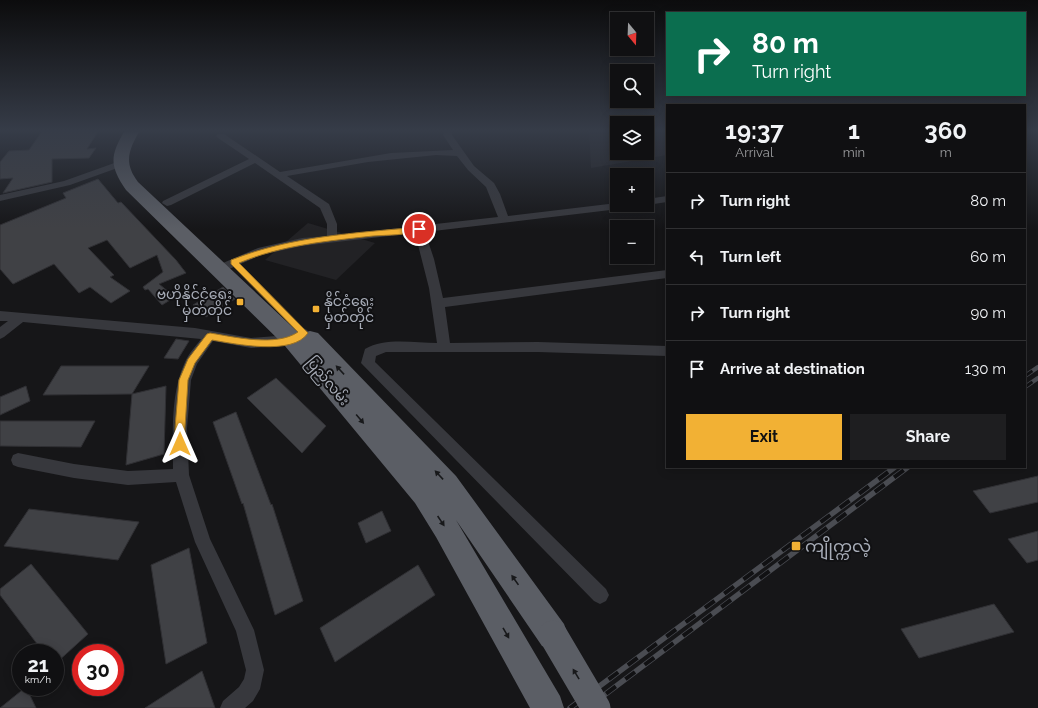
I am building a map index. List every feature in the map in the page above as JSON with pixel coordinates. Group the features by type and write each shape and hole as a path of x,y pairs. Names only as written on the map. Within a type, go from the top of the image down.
{"highway":[{"path":"131,163 134,171 168,203 227,265"},
{"name":"ပြည်လမ်း","path":"120,164 124,175 132,186 227,265 298,336 424,494 446,528 548,708"},
{"path":"298,336 447,484 553,635 596,708"}],"street":[{"path":"168,203 249,163"},
{"path":"260,163 324,206 332,224 332,238"},
{"path":"278,175 350,163"},
{"path":"467,163 490,185 495,194 504,220"},
{"path":"0,198 67,183 120,164"},
{"path":"654,201 666,199"},
{"path":"227,265 258,252 281,246 332,238 610,207"},
{"path":"419,229 433,272 439,303 444,348"},
{"path":"439,303 666,274"},
{"path":"0,316 174,331 251,343 298,336"},
{"path":"0,334 21,318"},
{"path":"210,336 191,362 184,380 180,428 181,475 203,542 245,630 255,670 253,682 246,694 230,708"},
{"path":"600,595 368,363 370,353 376,349 386,347 538,347 666,351"},
{"path":"18,460 74,471 128,478 181,475"}],"shaded area":[{"path":"591,163 620,163 591,168"},
{"path":"308,223 375,243 336,280 265,260"}],"building":[{"path":"0,163 52,163 52,182 3,193 13,178 0,179"},
{"path":"98,179 118,203 121,202 176,260 186,273 159,284 175,297 162,305 148,289 145,290 143,287 163,272 157,255 130,268 107,240 88,248 114,275 110,277 130,291 111,303 90,287 79,293 54,264 13,284 0,269 0,225 66,198 63,193"},
{"path":"223,287 235,299 206,317 193,305"},
{"path":"176,339 189,341 178,359 164,358"},
{"path":"61,366 149,366 132,394 43,395"},
{"path":"276,378 326,426 302,453 247,398"},
{"path":"26,386 30,401 0,415 0,397"},
{"path":"166,386 164,454 126,465 132,394"},
{"path":"236,412 271,505 272,504 303,601 275,615 243,503 242,504 213,422"},
{"path":"0,421 95,421 81,447 0,446"},
{"path":"1038,476 1038,502 990,513 973,491"},
{"path":"29,509 139,522 118,560 4,546"},
{"path":"382,511 391,531 366,543 358,523"},
{"path":"1038,531 1038,560 1027,563 1008,539"},
{"path":"189,548 207,643 166,664 151,565"},
{"path":"31,564 88,634 77,644 72,644 72,649 64,656 64,644 37,644 0,595 0,589"},
{"path":"418,565 435,595 335,662 320,628"},
{"path":"994,604 1014,632 919,658 901,629"},
{"path":"202,671 215,708 145,708"},
{"path":"15,696 30,696 36,708 0,708"}],"railway":[{"path":"1026,375 1038,367"},
{"path":"1026,386 1038,378"},
{"path":"570,708 894,468"},
{"path":"587,708 907,468"}],"place":[{"name":"ဗဟိုနိုင်ငံရေး မှတ်တိုင်","path":"240,302"},
{"name":"နိုင်ငံရေး မှတ်တိုင်","path":"316,309"},
{"name":"ကျိုက္ကလဲ့","path":"796,546"}],"route":[{"path":"180,444 184,380 191,362 210,336 251,343 269,343 293,340 303,333 234,262 258,252 302,242 419,229"}]}
